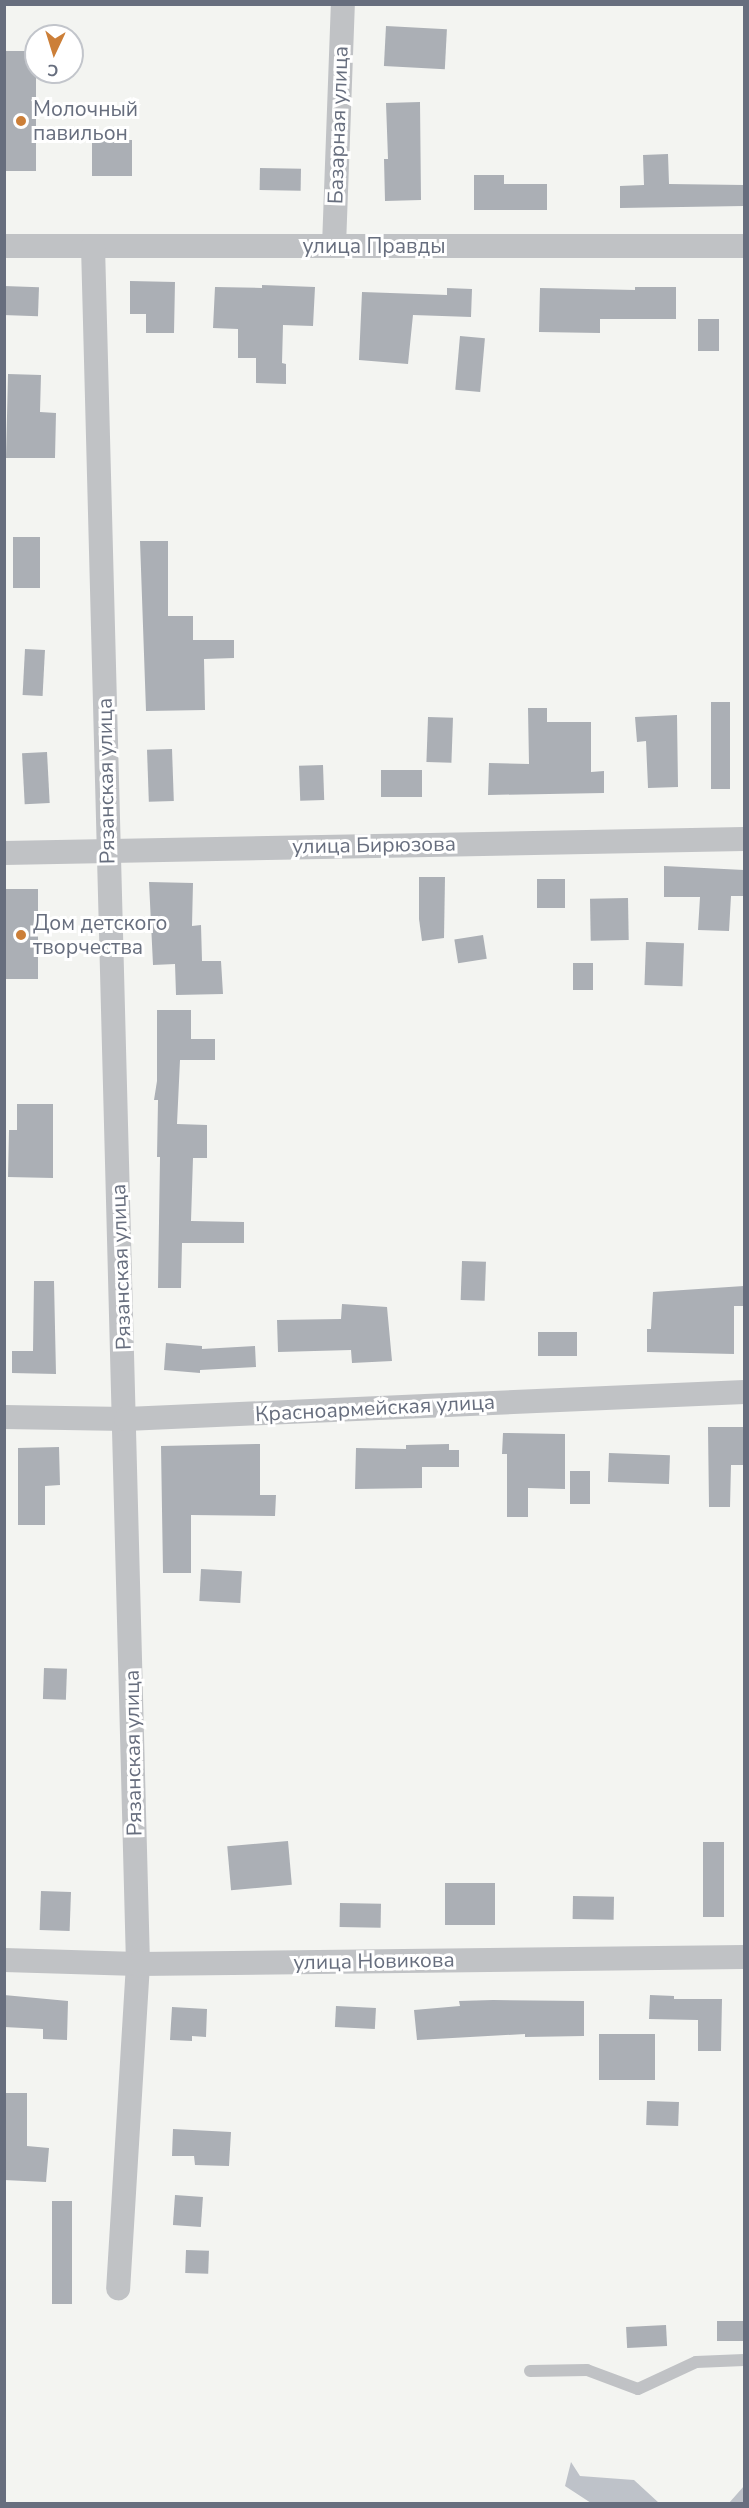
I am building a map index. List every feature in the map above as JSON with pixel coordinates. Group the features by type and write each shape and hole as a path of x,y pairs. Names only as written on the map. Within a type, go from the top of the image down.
{"street":[{"name":"Базарная улица","path":"334,246 343,4"},
{"name":"улица Правды","path":"4,246 744,246"},
{"name":"Рязанская улица","path":"93,246 108,850 126,1419 138,1964 118,2288"},
{"name":"улица Бирюзова","path":"4,854 108,850 744,839"},
{"name":"Красноармейская улица","path":"4,1417 126,1419 744,1392"},
{"name":"улица Новикова","path":"4,1960 138,1964 744,1957"}],"lane":[{"path":"530,2371 587,2370 638,2389 696,2362 744,2360"}],"shaded area":[{"path":"571,2462 580,2476 634,2480 659,2503 591,2503 565,2486"},
{"path":"744,2486 744,2503 729,2503"}],"building":[{"path":"386,26 447,29 445,69 384,66"},
{"name":"Молочный павильон","path":"4,51 24,51 24,84 36,84 36,171 4,171"},
{"path":"420,102 421,200 385,201 384,159 388,159 386,103"},
{"path":"92,140 132,140 132,176 92,176"},
{"path":"668,154 669,184 744,185 744,206 620,208 620,186 644,185 643,155"},
{"path":"260,168 301,169 301,191 260,190"},
{"path":"474,175 504,175 504,184 547,184 547,210 474,210"},
{"path":"130,281 175,282 174,333 146,333 146,314 130,314"},
{"path":"262,285 315,287 313,326 283,325 282,363 286,364 286,384 256,383 256,358 238,358 238,329 213,328 215,287 262,288"},
{"path":"4,286 39,287 38,316 4,315"},
{"path":"635,287 676,287 676,319 600,319 600,333 539,332 540,288 635,290"},
{"path":"447,288 472,289 471,317 413,315 408,364 359,360 362,292 447,295"},
{"path":"698,319 719,319 719,351 698,351"},
{"path":"460,336 485,338 480,392 455,390"},
{"path":"8,374 41,375 40,412 56,413 55,458 6,458"},
{"path":"13,537 40,537 40,588 13,588"},
{"path":"140,541 168,541 168,616 193,616 193,640 234,640 234,658 204,659 205,710 146,711"},
{"path":"25,649 45,650 43,696 23,695"},
{"path":"711,702 730,702 730,789 711,789"},
{"path":"528,708 547,708 547,722 591,722 591,772 604,771 604,793 488,795 489,763 529,764"},
{"path":"677,715 678,787 648,788 646,741 637,742 635,717"},
{"path":"428,717 453,718 451,763 426,762"},
{"path":"172,749 174,801 149,802 147,750"},
{"path":"47,752 50,803 25,804 22,753"},
{"path":"323,765 324,800 300,801 299,766"},
{"path":"381,770 422,770 422,797 381,797"},
{"path":"664,866 744,870 744,896 731,896 729,931 698,930 700,897 664,897"},
{"path":"419,877 445,877 444,938 422,941 419,919"},
{"path":"537,879 565,879 565,908 537,908"},
{"path":"149,882 193,883 192,926 201,925 202,961 221,961 223,994 176,995 175,964 153,965"},
{"name":"Дом детского творчества","path":"4,889 38,889 38,979 4,979"},
{"path":"628,898 629,940 591,941 590,899"},
{"path":"483,935 487,959 458,963 454,940"},
{"path":"646,942 684,943 682,986 644,985"},
{"path":"573,963 593,963 593,990 573,990"},
{"path":"157,1010 191,1010 191,1039 215,1039 215,1060 180,1060 177,1124 207,1125 207,1158 193,1158 191,1221 244,1222 244,1243 182,1243 181,1288 158,1288 160,1157 157,1157 158,1100 154,1100 157,1081"},
{"path":"17,1104 53,1104 53,1178 8,1177 9,1130 17,1130"},
{"path":"462,1261 486,1262 485,1301 461,1300"},
{"path":"34,1281 54,1281 56,1374 12,1373 12,1351 33,1351"},
{"path":"744,1286 744,1306 734,1306 734,1354 647,1352 647,1329 651,1329 653,1292"},
{"path":"342,1304 387,1307 392,1361 352,1363 351,1350 278,1352 277,1320 341,1319"},
{"path":"538,1332 577,1332 577,1356 538,1356"},
{"path":"166,1343 202,1346 202,1349 255,1346 256,1367 200,1370 200,1373 164,1370"},
{"path":"708,1427 744,1427 744,1465 731,1465 730,1507 709,1507"},
{"path":"503,1433 565,1434 565,1489 528,1488 528,1517 507,1517 507,1454 502,1454"},
{"path":"260,1444 260,1495 276,1495 275,1516 191,1515 191,1573 163,1573 161,1446"},
{"path":"449,1444 449,1450 459,1450 459,1467 422,1467 422,1488 355,1489 356,1448 406,1449 406,1445"},
{"path":"59,1447 60,1485 45,1486 45,1525 18,1525 18,1448"},
{"path":"609,1453 670,1455 669,1484 608,1482"},
{"path":"570,1471 590,1471 590,1504 570,1504"},
{"path":"201,1569 242,1571 240,1603 199,1601"},
{"path":"44,1668 67,1669 66,1700 43,1699"},
{"path":"288,1841 292,1885 231,1890 227,1846"},
{"path":"703,1842 724,1842 724,1917 703,1917"},
{"path":"445,1883 495,1883 495,1925 445,1925"},
{"path":"41,1891 71,1892 70,1931 40,1930"},
{"path":"573,1896 614,1897 614,1920 573,1919"},
{"path":"340,1903 381,1904 381,1928 340,1927"},
{"path":"4,1995 68,2001 67,2040 43,2039 43,2029 4,2027"},
{"path":"650,1995 674,1996 674,1999 722,1999 721,2051 698,2051 698,2020 649,2019"},
{"path":"459,2001 584,2001 584,2036 525,2037 525,2034 417,2040 414,2010 460,2006"},
{"path":"336,2006 376,2008 375,2029 335,2027"},
{"path":"172,2007 207,2009 206,2037 192,2036 192,2041 170,2040"},
{"path":"599,2034 655,2034 655,2080 599,2080"},
{"path":"4,2093 27,2093 27,2146 49,2148 46,2182 4,2180"},
{"path":"647,2101 679,2102 678,2126 646,2125"},
{"path":"173,2129 231,2132 229,2166 195,2165 194,2156 172,2156"},
{"path":"175,2195 203,2197 201,2227 173,2225"},
{"path":"52,2201 72,2201 72,2304 52,2304"},
{"path":"186,2250 209,2251 208,2274 185,2273"},
{"path":"717,2321 744,2321 744,2341 717,2341"},
{"path":"666,2325 667,2346 627,2348 626,2327"}],"place":[{"name":"Молочный павильон","path":"21,121"},
{"name":"Дом детского творчества","path":"21,935"}]}
